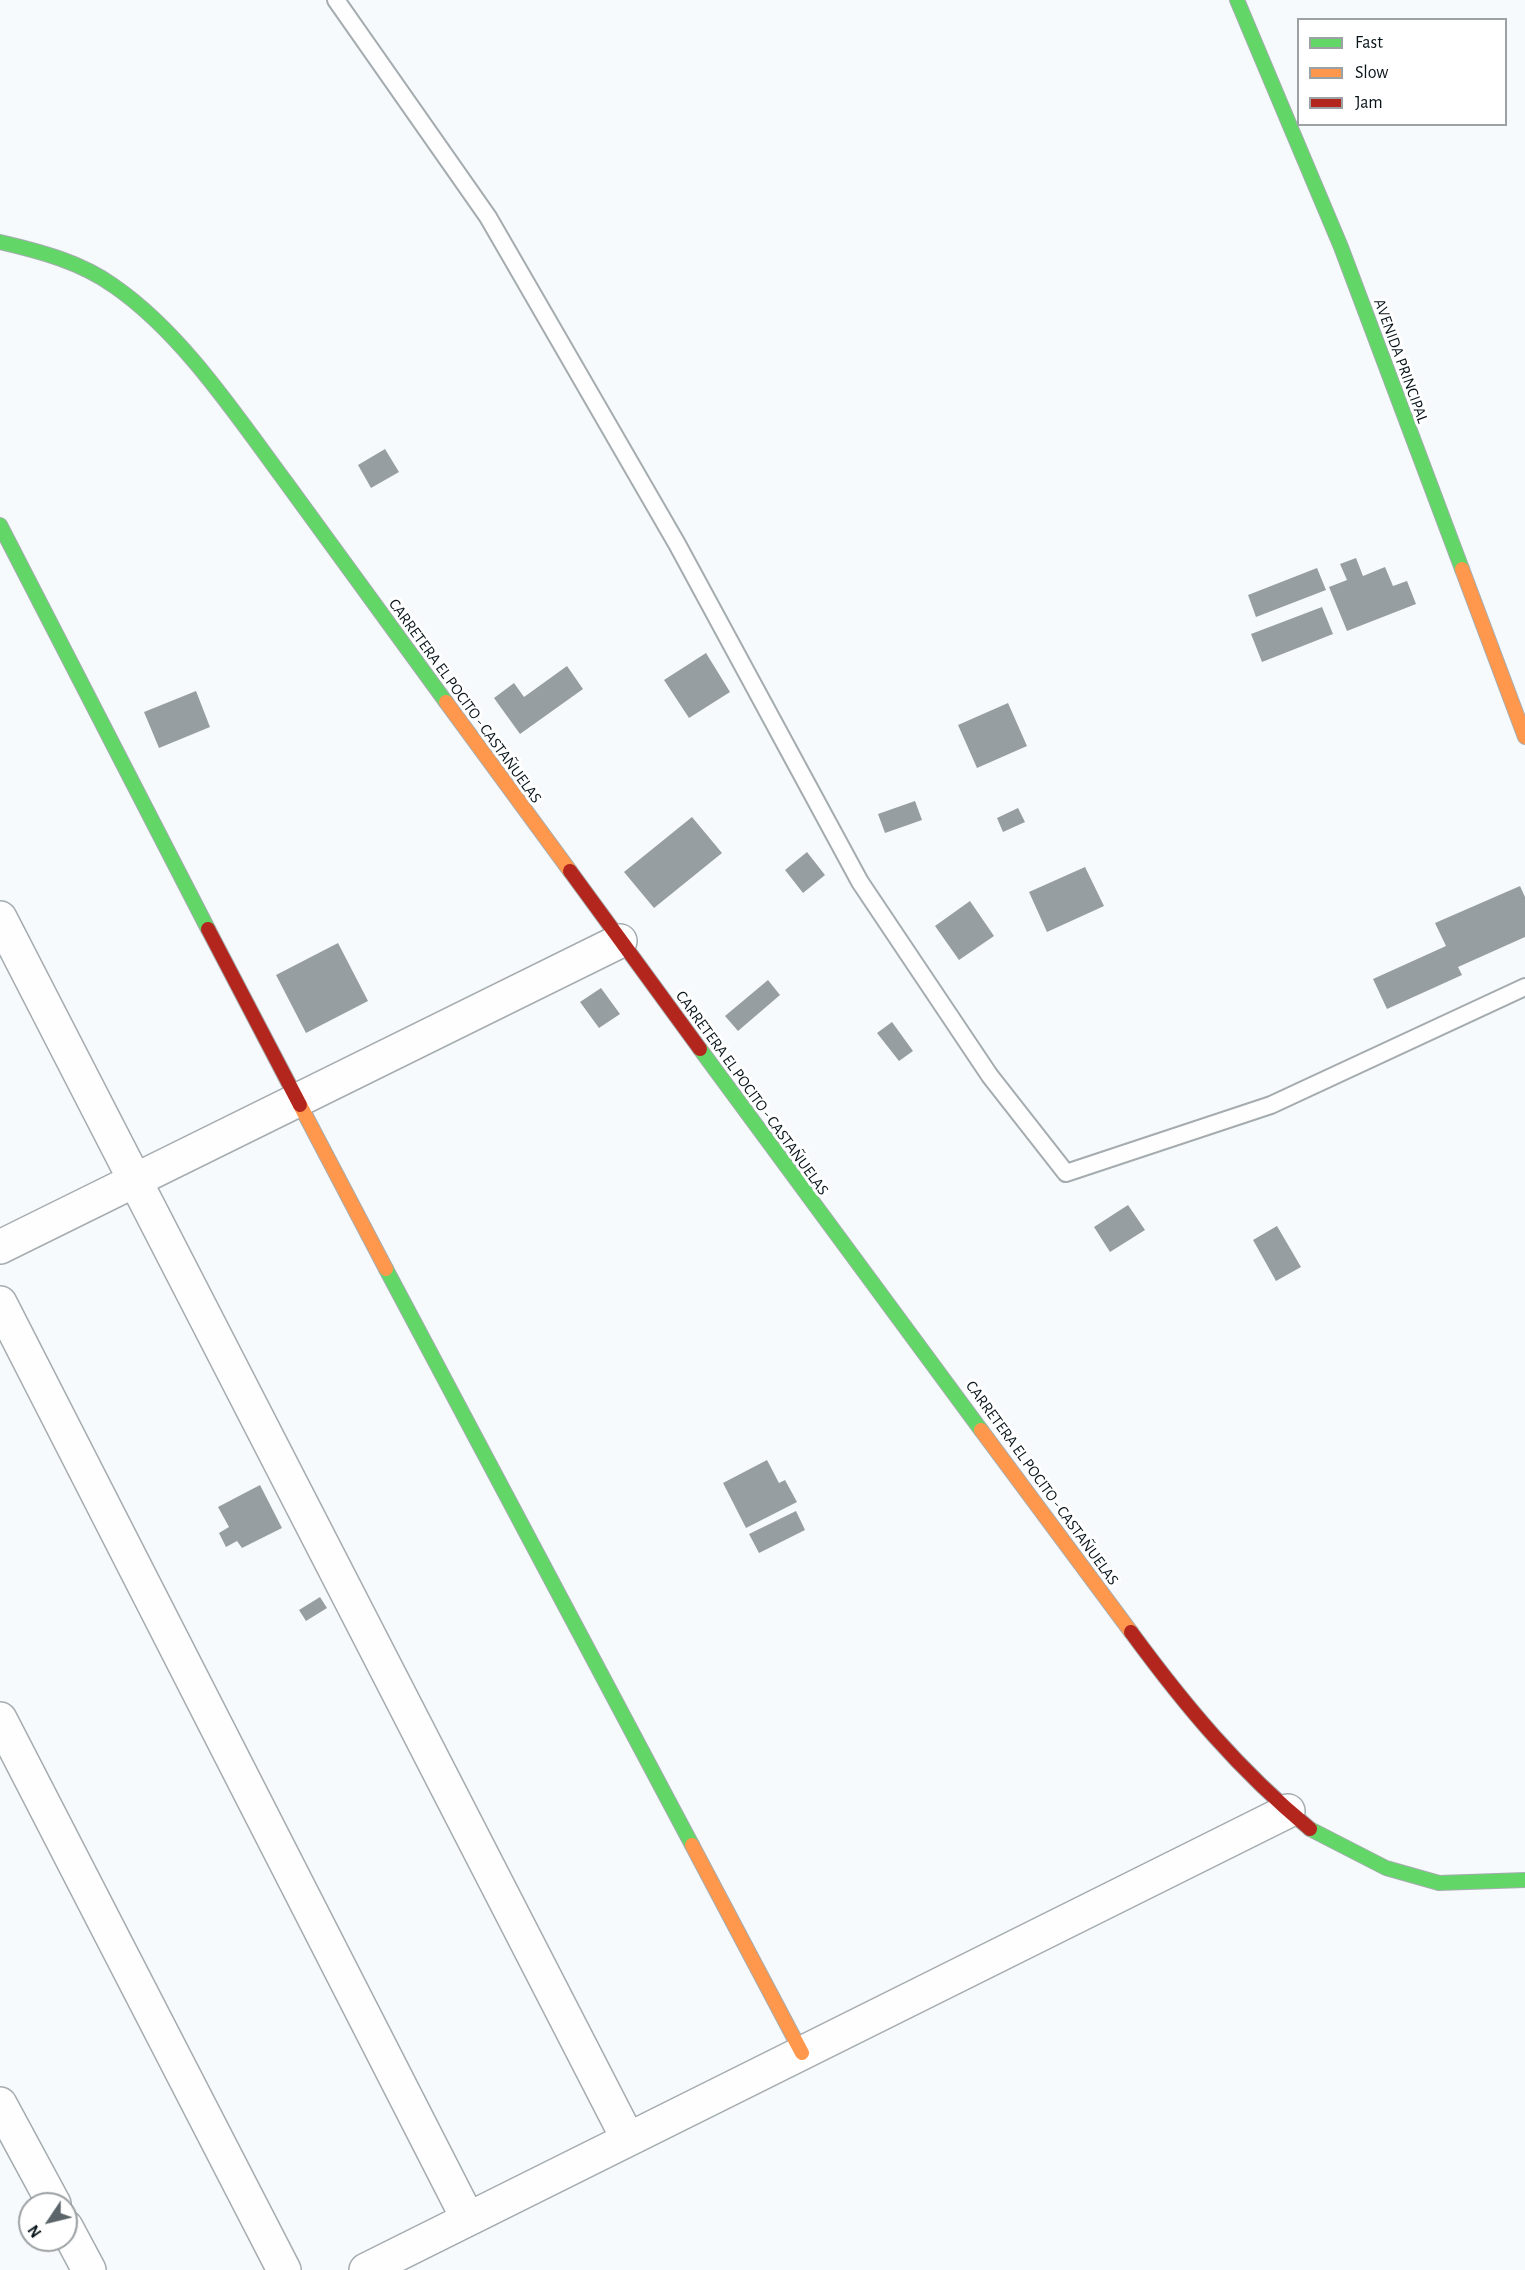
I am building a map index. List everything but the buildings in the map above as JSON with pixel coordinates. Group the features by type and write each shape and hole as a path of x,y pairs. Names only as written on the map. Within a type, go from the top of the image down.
{"main road":[{"name":"AVENIDA PRINCIPAL","path":"1237,0 1341,247 1525,737"},
{"name":"CARRETERA EL POCITO - CASTAÑUELAS","path":"0,242 46,253 114,285 176,341 247,429 620,941 1185,1705 1264,1791 1317,1835 1386,1868 1439,1883 1525,1880"},
{"path":"0,525 297,1100 802,2053"}],"street":[{"path":"0,918 137,1179 628,2139"},
{"path":"0,1247 620,941"},
{"path":"0,1303 468,2219"},
{"path":"0,1719 284,2270"},
{"path":"366,2270 1288,1811"},
{"path":"0,2104 48,2192"},
{"path":"78,2249 89,2270"}],"lane":[{"path":"336,0 488,217 677,544 860,882 990,1076 1066,1173 1271,1105 1525,987"}],"traffic: fast":[{"path":"1237,0 1341,247 1462,569"},
{"path":"0,242 45,254 88,270 114,286 163,327 207,376 446,702"},
{"path":"0,525 208,929"},
{"path":"700,1049 981,1430"},
{"path":"386,1269 692,1845"},
{"path":"1310,1829 1386,1868 1439,1883 1525,1880"}],"traffic: slow":[{"path":"1462,569 1525,737"},
{"path":"446,702 570,871"},
{"path":"300,1105 386,1269"},
{"path":"981,1430 1131,1632"},
{"path":"692,1845 802,2053"}],"traffic: jam":[{"path":"570,871 700,1049"},
{"path":"208,929 300,1105"},
{"path":"1131,1632 1214,1736 1259,1783 1310,1829"}]}
